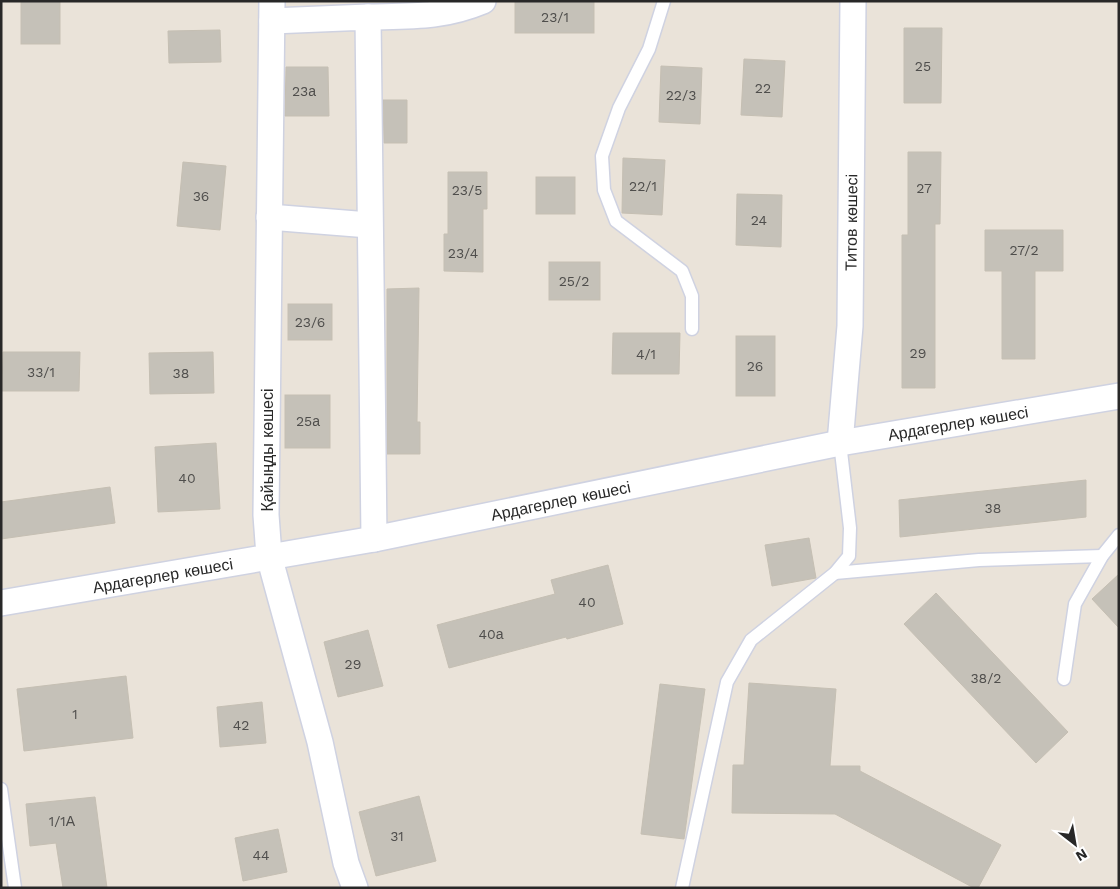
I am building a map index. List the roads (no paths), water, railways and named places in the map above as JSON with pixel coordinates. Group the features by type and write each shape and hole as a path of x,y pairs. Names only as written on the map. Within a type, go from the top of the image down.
{"street":[{"path":"272,11 368,16 432,16 466,8 483,1"},
{"name":"Титов көшесі","path":"840,443 850,326 853,1"},
{"name":"Қайыңды көшесі","path":"272,11 266,515 269,556 320,742 346,863 355,888"},
{"path":"368,16 374,539"},
{"path":"269,217 369,225"},
{"name":"Ардагерлер көшесі","path":"1,603 374,539 840,443 1119,396"}],"lane":[{"path":"664,1 648,50 619,108 602,156 604,190 616,222 682,271 692,296 692,329"},
{"path":"682,888 727,682 750,640 836,573 849,556 850,528 840,443"},
{"path":"1064,679 1075,604 1102,556 1119,535"},
{"path":"836,573 979,560 1102,556"},
{"path":"1,789 15,888"}]}
